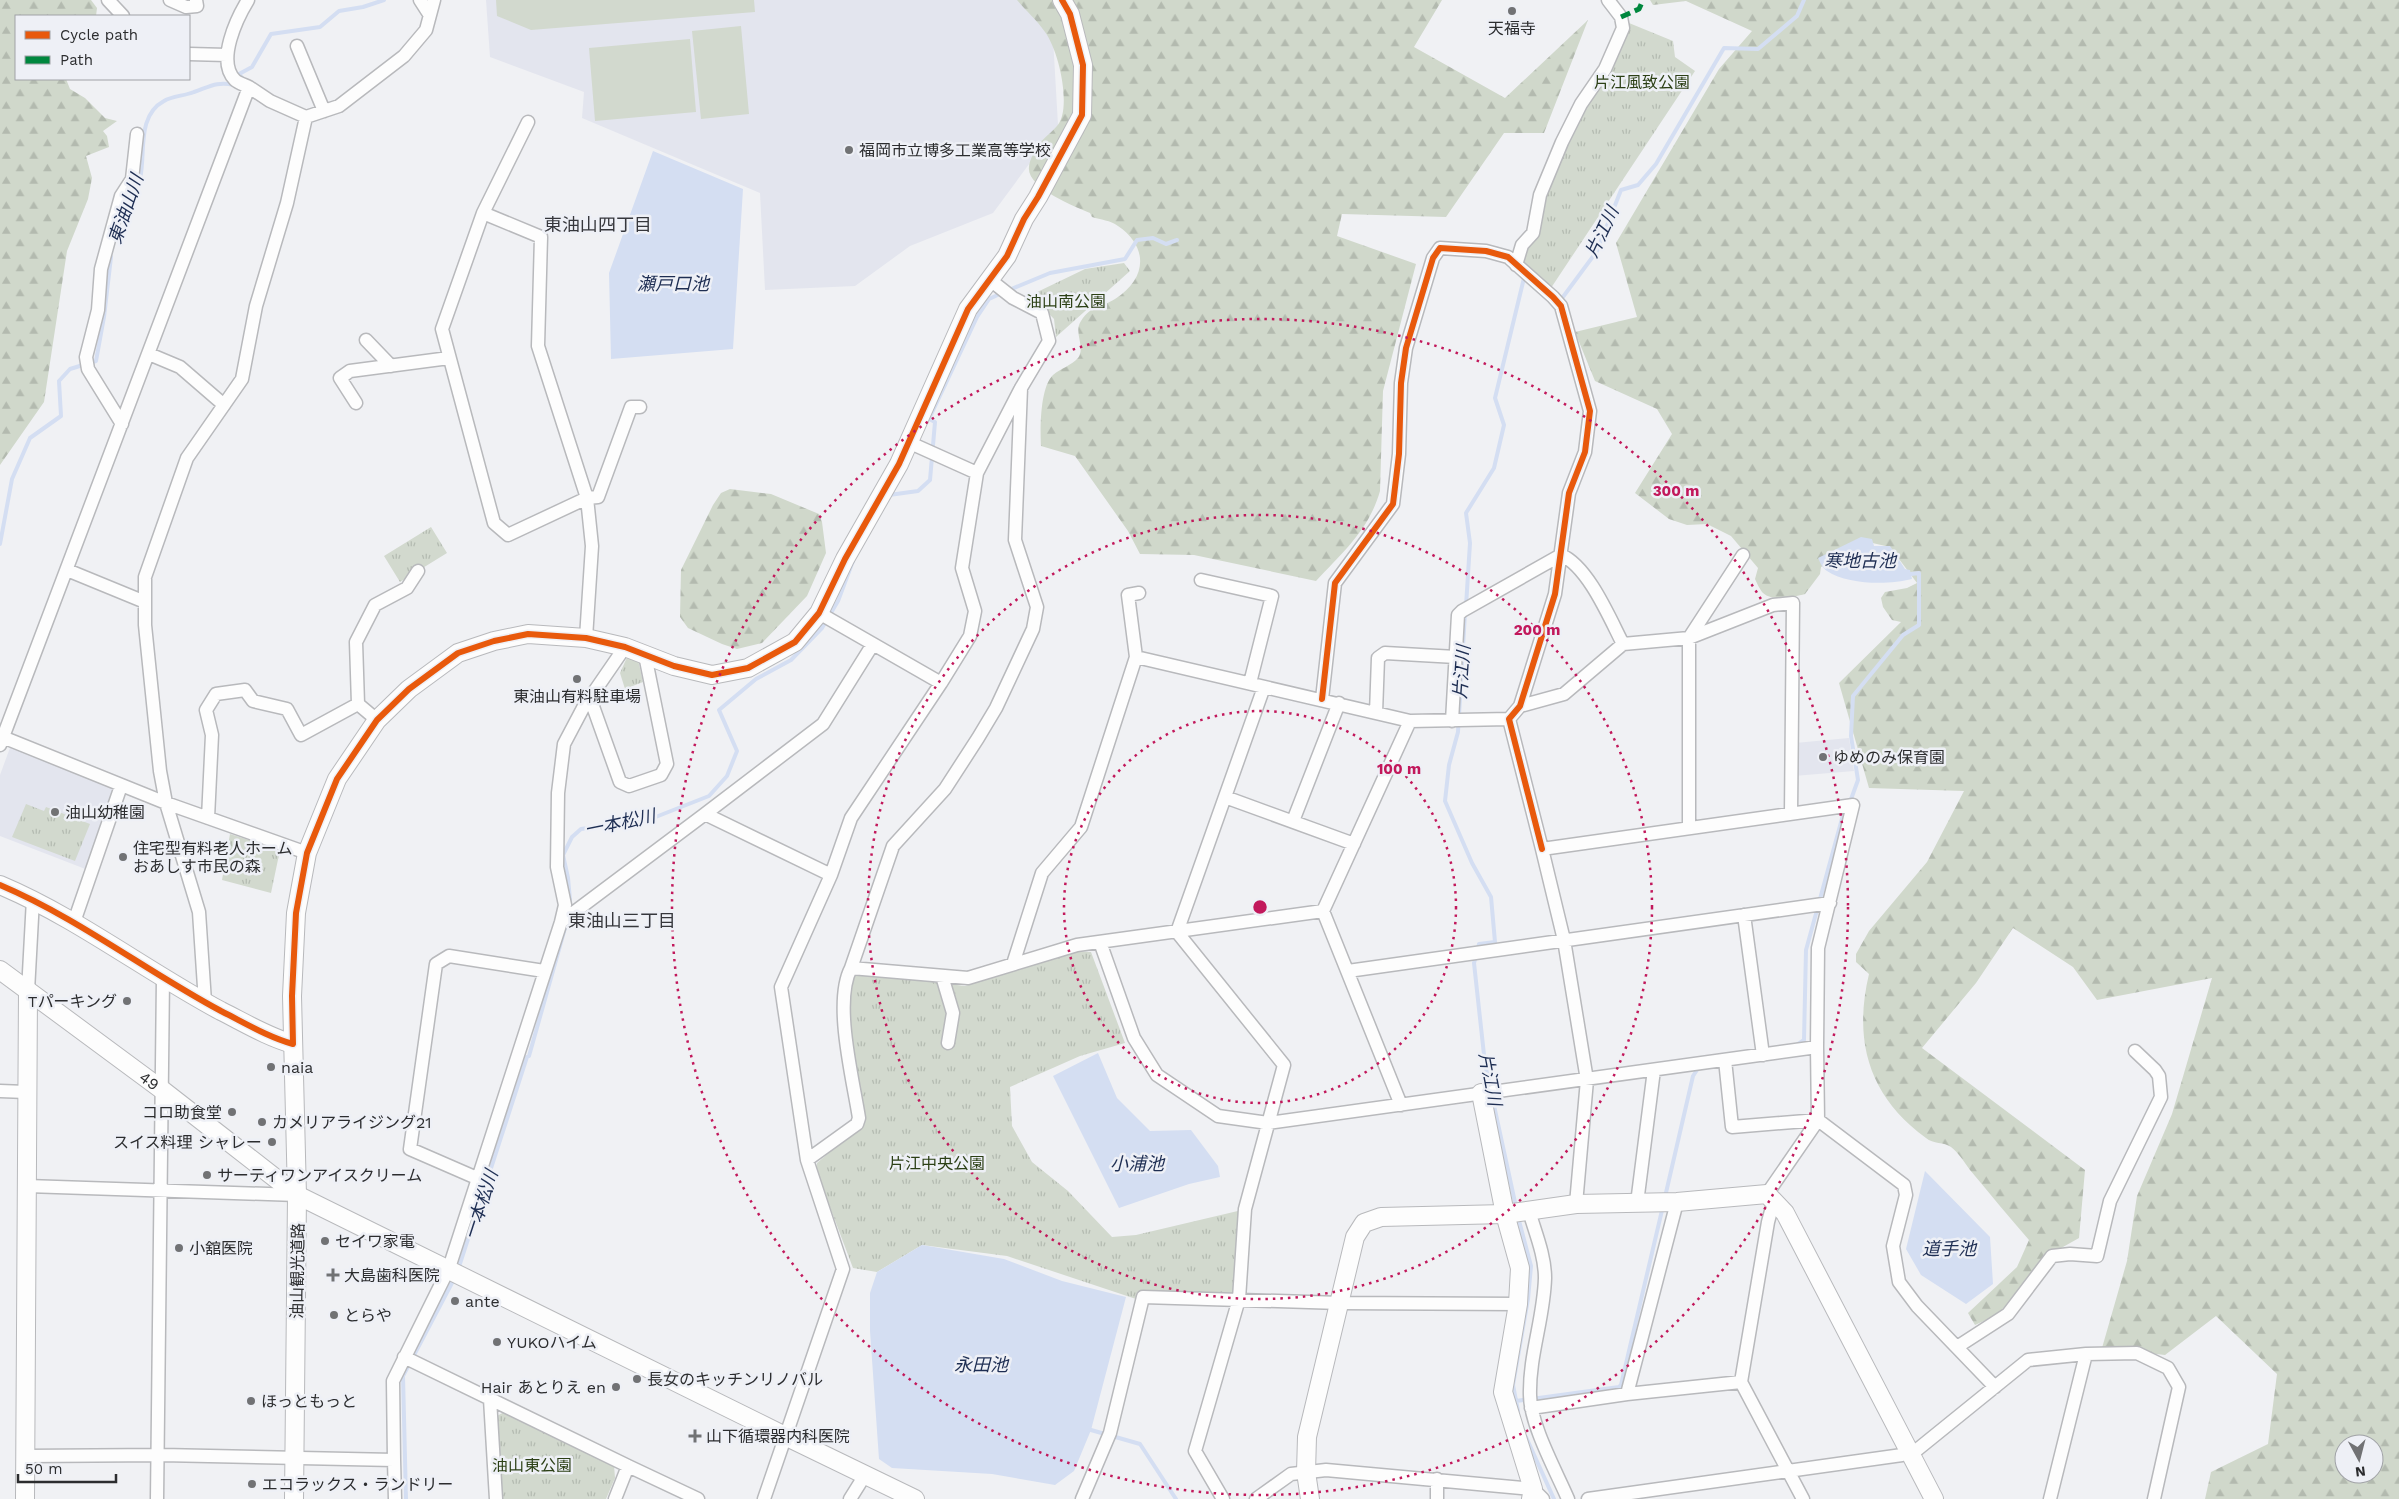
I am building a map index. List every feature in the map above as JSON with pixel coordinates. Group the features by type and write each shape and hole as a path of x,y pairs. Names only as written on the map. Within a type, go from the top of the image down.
{"street":[{"path":"108,0 122,15"},
{"path":"170,0 186,7 197,6 196,0"},
{"path":"248,0 236,21 226,60 234,80 306,117 339,106 404,56 426,30 434,0"},
{"path":"420,0 429,14"},
{"name":"油山観光道路","path":"294,1499 298,1194 292,996 296,913 307,853 337,779 377,720 409,690 458,654 494,641 528,634 586,638 625,647 674,666 712,674 748,668 795,642 819,614 845,559 899,464 916,446 965,317 994,282 1024,219 1038,197 1082,115 1083,64 1070,14 1062,0"},
{"path":"1516,265 1522,245 1533,233 1540,194 1562,142 1581,104 1605,69 1624,28 1621,17 1608,0"},
{"path":"297,46 324,111"},
{"path":"190,54 227,55"},
{"path":"249,87 1,740 166,803 307,853"},
{"path":"206,1002 199,912 166,803 158,751 145,625 145,577 187,458 242,379 256,306 287,203 306,117"},
{"path":"528,122 483,213 442,329 494,523 508,535 587,498 598,497 631,408 640,407"},
{"path":"122,424 87,363 98,310 101,269 121,196 132,179 137,134"},
{"path":"483,213 541,237 538,346 587,498 592,546 586,638"},
{"path":"1136,657 1410,721 1509,719 1520,706 1555,594 1569,493 1585,452 1590,411 1561,306 1508,257 1486,251 1440,248 1433,258 1406,348 1401,383 1399,454 1393,504 1335,584 1322,699"},
{"path":"764,1499 787,1437 843,1269 807,1160 781,987 831,875 851,818 970,636 975,611 962,568 977,473 1021,388 1049,340 1042,313 1013,298 994,282"},
{"path":"366,340 390,366"},
{"path":"149,354 180,367 224,405"},
{"path":"356,403 340,378 350,371 450,358"},
{"path":"807,1160 857,1124 859,1118 843,1010 846,977 851,968 893,846 945,788 978,738 996,708 1033,629 1038,607 1015,540 1021,388"},
{"path":"916,446 977,473"},
{"path":"1452,720 1458,615 1467,608 1561,555 1570,558 1599,595 1623,644"},
{"path":"1690,828 1689,638 1743,555"},
{"path":"67,570 145,602"},
{"path":"377,720 358,704 356,642 375,605 407,588 418,571"},
{"path":"1205,584 1272,596 1250,683"},
{"path":"1013,964 1042,873 1081,827 1136,657 1128,595 1139,593"},
{"path":"1520,706 1564,694 1623,644 1689,638 1773,605 1794,603 1792,814"},
{"path":"819,614 941,683"},
{"path":"562,921 823,724 873,644"},
{"path":"395,1499 392,1381 410,1360 456,1272 479,1179 544,971 562,921 565,905 556,867 558,793 564,744 590,698 625,647"},
{"path":"1376,713 1378,658 1385,653 1456,657"},
{"path":"590,698 620,782 628,786 661,775 667,764 645,655"},
{"path":"1177,932 1264,687"},
{"path":"208,818 212,735 206,710 216,694 245,690 253,700 287,709 300,735 358,704"},
{"path":"1293,821 1338,703"},
{"path":"1509,719 1564,940 1587,1080 1576,1204"},
{"path":"1401,1105 1323,911 1410,721"},
{"path":"74,922 121,786"},
{"path":"1225,797 1354,844"},
{"path":"1542,849 1847,806 1830,903 1818,948 1818,1120 1773,1200 1741,1382 1803,1499"},
{"path":"705,814 831,875"},
{"path":"0,885 33,899 74,922 163,978 261,1032 293,1044"},
{"path":"25,1499 26,1092 28,991 33,899"},
{"path":"1348,970 1830,903"},
{"path":"851,968 968,978 1077,945 1323,911"},
{"path":"1744,915 1762,1050"},
{"path":"1177,932 1284,1065 1246,1210 1240,1299 1195,1451 1223,1499"},
{"path":"1100,942 1134,1038 1157,1075 1218,1116 1268,1123 1706,1063 1762,1050 1817,1047"},
{"path":"479,1179 410,1149 436,964 449,956 544,971"},
{"name":"49","path":"0,970 161,1089 298,1194 915,1499"},
{"path":"942,976 953,1013 948,1043"},
{"path":"157,1499 163,978"},
{"path":"1957,1347 2008,1314 2052,1256 2070,1254 2097,1256 2110,1201 2161,1097 2159,1076 2135,1051"},
{"path":"1725,1060 1732,1127 1818,1120 1904,1185 1906,1195 1893,1246 1900,1282 1917,1306 1995,1387"},
{"path":"1636,1203 1654,1070"},
{"path":"0,1092 26,1092"},
{"path":"1256,1499 1291,1474 1326,1470 1437,1479 1536,1496 1503,1392 1518,1304 1520,1268 1505,1214 1481,1093"},
{"path":"27,1186 298,1194"},
{"path":"1310,1499 1306,1472 1307,1437 1355,1237 1364,1223 1381,1217 1505,1214 1576,1204 1773,1200 1785,1213 1934,1499"},
{"path":"1627,1394 1669,1202"},
{"path":"1527,1211 1540,1248 1545,1276 1543,1309 1532,1359 1530,1402 1568,1499"},
{"path":"1082,1499 1110,1433 1143,1297 1340,1303 1518,1304"},
{"path":"1588,1499 1666,1494 1788,1471 1902,1455 1918,1449 2028,1360 2086,1354 2137,1353 2168,1368 2179,1388 2154,1499"},
{"path":"2050,1499 2086,1354"},
{"path":"410,1360 698,1499"},
{"path":"1530,1402 1741,1382"},
{"path":"490,1399 496,1499"},
{"path":"26,1456 157,1455 394,1460"},
{"path":"615,1499 628,1466"},
{"path":"850,1499 865,1475"},
{"path":"1437,1479 1437,1499"}],"shaded area":[{"name":"福岡市立博多工業高等学校","path":"486,0 1040,0 1052,21 1058,125 993,213 910,246 855,286 765,290 760,193 582,118 584,92 490,57"},
{"name":"ゆめのみ保育園","path":"1849,738 1854,771 1794,776 1795,743"},
{"name":"油山幼稚園","path":"11,745 118,788 88,870 0,836 0,775"}],"green space":[{"path":"0,0 91,0 97,8 96,15 15,15 15,80 66,80 70,89 85,98 105,118 117,121 103,131 107,136 109,147 86,156 92,178 88,199 67,251 44,402 0,465"},
{"path":"496,0 754,0 755,12 531,30 497,16"},
{"path":"1017,0 1442,0 1414,47 1505,98 1588,20 1544,133 1504,133 1446,217 1342,214 1337,236 1416,264 1383,391 1380,491 1362,529 1316,581 1194,555 1140,554 1128,531 1075,456 1041,446 1043,398 1053,375 1073,363 1080,354 1078,330 1081,321 1093,309 1110,302 1126,291 1138,273 1140,263 1135,243 1118,226 1109,221 1092,217 1090,213 1053,196 1035,182 1030,175 1029,165 1035,150 1060,121 1064,107 1064,96 1058,61 1050,40 1039,23"},
{"path":"1650,0 2399,0 2399,1499 2205,1499 2211,1472 2268,1444 2277,1374 2216,1316 2165,1355 2102,1348 2127,1261 2137,1196 2172,1114 2212,978 2097,1000 2073,967 2013,928 1976,983 1922,1048 2085,1170 2079,1238 2047,1256 2008,1304 1995,1316 1975,1325 1968,1313 2017,1267 2029,1240 1956,1152 1948,1145 1929,1140 1907,1122 1891,1104 1879,1086 1870,1066 1865,1045 1863,1022 1869,974 1856,962 1856,954 1869,931 1927,862 1964,791 1869,788 1839,683 1901,622 1892,620 1883,607 1881,598 1885,592 1907,588 1917,583 1890,547 1868,542 1821,567 1820,574 1805,594 1778,598 1767,596 1763,593 1755,579 1758,568 1731,536 1707,524 1687,525 1669,519 1635,493 1672,434 1657,409 1595,381 1575,332 1637,317 1616,243 1719,69 1752,31 1686,1 1653,5"},
{"name":"片江風致公園","path":"1629,23 1673,41 1675,57 1695,71 1549,291 1519,263 1564,145"},
{"path":"741,26 749,114 701,119 692,31"},
{"path":"690,39 696,112 595,121 589,48"},
{"name":"油山南公園","path":"1124,263 1130,271 1056,337 1054,319 1031,295 1085,269"},
{"path":"730,489 771,494 819,514 822,522 826,553 807,596 762,643 737,649 688,628 680,617 681,570 713,505 721,493"},
{"path":"431,527 447,553 400,582 384,556"},
{"path":"628,655 637,655 643,682 625,689 620,673"},
{"path":"26,804 44,811 46,807 90,824 75,861 12,837"},
{"path":"230,834 280,850 271,893 222,880"},
{"name":"片江中央公園","path":"1074,951 1091,952 1125,1043 1080,1056 1010,1087 1012,1126 1032,1162 1068,1191 1112,1237 1136,1235 1242,1210 1237,1285 1230,1296 1218,1297 1148,1290 1136,1299 1007,1256 922,1245 877,1272 853,1268 816,1170 817,1163 858,1128 856,1070 849,1011 850,978 859,973 965,986"},
{"name":"油山東公園","path":"504,1412 614,1465 615,1478 606,1499 499,1499 497,1416"}],"water":[{"name":"瀬戸口池","path":"653,151 743,189 733,349 611,359 609,273"},
{"name":"寒地古池","path":"1861,537 1872,539 1874,546 1890,546 1905,569 1910,570 1912,579 1881,583 1857,581 1836,576 1821,565 1818,558"},
{"name":"小浦池","path":"1098,1053 1117,1098 1150,1131 1191,1130 1218,1166 1220,1177 1189,1184 1119,1208 1053,1076"},
{"name":"道手池","path":"1925,1171 1990,1237 1993,1284 1966,1304 1921,1275 1906,1249"},
{"name":"永田池","path":"922,1245 1004,1259 1062,1281 1126,1297 1091,1430 1074,1471 1055,1485 992,1474 892,1468 879,1459 870,1331 870,1293 877,1272"}],"waterway":[{"name":"東油山川","path":"241,80 243,79 239,74 252,67 271,34 320,27 339,11 363,7 384,0"},
{"name":"片江川","path":"1560,301 1597,251 1621,190 1638,185 1656,164 1724,48 1758,49 1797,16 1804,0"},
{"name":"東油山川","path":"125,202 140,179 146,126 149,116 155,108 167,99 213,85 234,85"},
{"name":"一本松川","path":"1009,290 1050,273 1125,259 1137,240 1153,238 1166,244 1177,240"},
{"name":"東油山川","path":"0,544 12,479 30,438 61,416 59,381 70,369 96,361 104,317 111,257"},
{"name":"片江川","path":"1466,606 1470,543 1466,513 1494,468 1504,425 1495,398 1524,278 1526,279"},
{"name":"一本松川","path":"889,495 918,491 930,480 935,422 929,419 977,317 989,299 1002,293"},
{"name":"一本松川","path":"570,900 563,855 572,837 581,829 648,820 709,796 727,776 737,751 719,710 756,679 791,660 822,628 838,601 853,561"},
{"path":"1850,802 1858,780 1851,736 1853,696 1903,635 1919,625 1919,573 1911,574"},
{"name":"片江川","path":"1465,613 1458,732 1449,765 1445,801 1472,863 1491,897 1495,942 1479,944 1478,949"},
{"path":"1798,1044 1804,1040 1806,950 1843,815 1847,808"},
{"name":"一本松川","path":"458,1270 527,1057 529,1056 567,921"},
{"name":"片江川","path":"1476,956 1474,963 1485,1064 1516,1207"},
{"path":"1665,1197 1693,1076 1699,1067"},
{"path":"1516,1401 1619,1387 1621,1385 1663,1206"},
{"name":"片江川","path":"1518,1217 1531,1266 1528,1299 1513,1385 1518,1411"},
{"name":"一本松川","path":"406,1499 403,1376 454,1279"},
{"path":"1091,1430 1140,1444 1176,1499"},
{"name":"片江川","path":"1526,1437 1554,1499"}],"marked path":[{"path":"1621,17 1639,9 1643,0"}],"cycle path":[{"path":"0,885 57,913 221,1011 266,1034 293,1044 292,996 296,913 307,853 337,779 377,720 409,689 458,653 494,641 528,634 586,638 625,647 674,666 712,675 748,668 795,642 819,613 845,559 899,464 968,309 1007,256 1024,219 1038,197 1082,115 1083,65 1070,14 1062,0"},
{"path":"1322,699 1335,583 1393,504 1399,454 1401,383 1406,348 1433,258 1440,248 1486,251 1508,257 1561,306 1590,411 1585,452 1569,493 1555,594 1520,706 1509,719 1542,849"}],"place":[{"name":"天福寺","path":"1512,11"},
{"name":"福岡市立博多工業高等学校","path":"849,150"},
{"name":"東油山有料駐車場","path":"577,679"},
{"name":"ゆめのみ保育園","path":"1823,757"},
{"name":"油山幼稚園","path":"55,812"},
{"name":"住宅型有料老人ホーム おあしす市民の森","path":"123,857"},
{"name":"Tパーキング","path":"127,1001"},
{"name":"naia","path":"271,1067"},
{"name":"コロ助食堂","path":"232,1112"},
{"name":"カメリアライジング21","path":"262,1122"},
{"name":"スイス料理 シャレー","path":"272,1142"},
{"name":"サーティワンアイスクリーム","path":"207,1175"},
{"name":"セイワ家電","path":"325,1241"},
{"name":"小舘医院","path":"179,1248"},
{"name":"大島歯科医院","path":"333,1275"},
{"name":"ante","path":"455,1301"},
{"name":"とらや","path":"334,1315"},
{"name":"YUKOハイム","path":"497,1342"},
{"name":"長女のキッチンリノバル","path":"637,1379"},
{"name":"Hair あとりえ en","path":"616,1387"},
{"name":"ほっともっと","path":"251,1401"},
{"name":"山下循環器内科医院","path":"695,1436"},
{"name":"エコラックス・ランドリー","path":"252,1484"}],"district":[{"name":"東油山四丁目","path":"598,225"},
{"name":"東油山三丁目","path":"622,921"}]}
